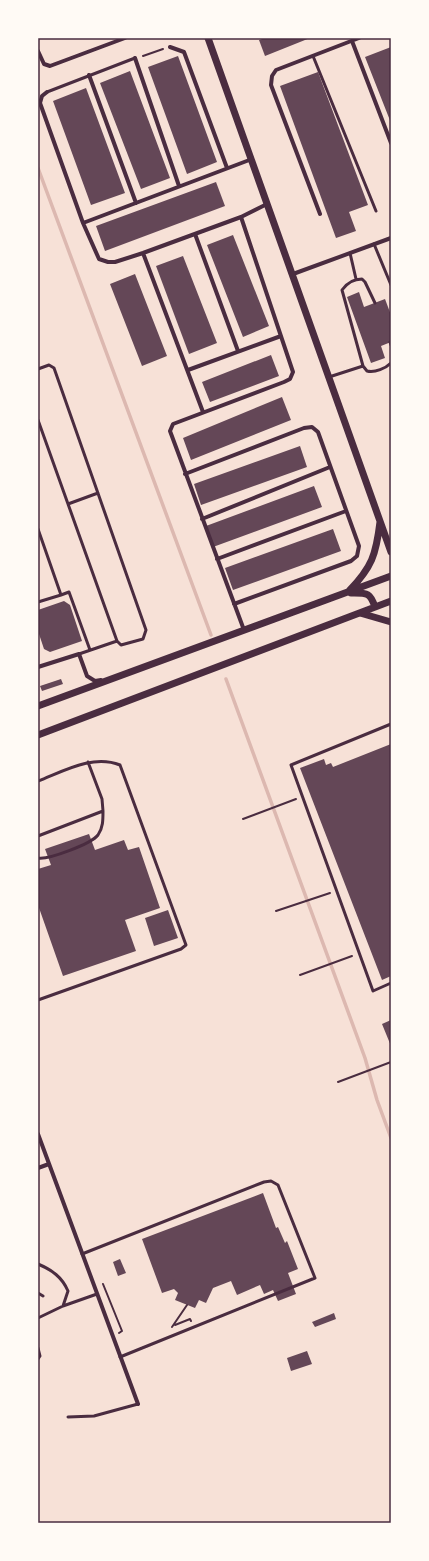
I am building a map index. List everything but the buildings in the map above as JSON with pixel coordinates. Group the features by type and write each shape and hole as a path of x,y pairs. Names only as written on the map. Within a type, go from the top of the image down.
{"street":[{"path":"38,51 44,64 50,66 125,38"},
{"path":"208,38 391,552"},
{"path":"320,214 271,85 272,76 276,70 359,38"},
{"path":"352,41 391,143"},
{"path":"170,47 184,52 227,168"},
{"path":"135,58 179,186"},
{"path":"89,75 136,203"},
{"path":"47,92 42,96 40,104 83,222 100,259 108,262 115,262 143,253 241,217 268,203"},
{"path":"83,222 252,159"},
{"path":"241,217 293,372 290,379 284,382 173,424 170,431 244,630"},
{"path":"195,234 238,351"},
{"path":"293,274 391,238"},
{"path":"143,253 203,412"},
{"path":"188,370 281,336"},
{"path":"185,474 304,428 312,427 318,432 359,546 357,556 351,561 234,604"},
{"path":"202,519 330,467"},
{"path":"217,558 346,511"},
{"path":"347,592 364,575 377,548 380,520"},
{"path":"38,706 391,576"},
{"path":"347,592 367,594 371,596 375,607"},
{"path":"38,735 76,722 391,601"},
{"path":"360,613 391,622"},
{"path":"38,666 79,654 87,676 95,681 112,679"},
{"path":"38,731 76,722"},
{"path":"38,1134 138,1404"},
{"path":"38,1168 49,1164"}],"lane":[{"path":"313,56 376,211"},
{"path":"47,92 135,58"},
{"path":"374,244 391,285"},
{"path":"350,253 356,279"},
{"path":"374,303 365,282 362,279 356,279 342,290 363,366 367,371 371,372 387,366 391,362"},
{"path":"38,369 48,365 54,368 146,630 143,639 128,645 121,645 117,641 38,420"},
{"path":"329,377 363,366"},
{"path":"68,504 98,493"},
{"path":"38,529 61,595"},
{"path":"38,602 69,592 90,650"},
{"path":"79,654 117,641"},
{"path":"391,724 291,765 373,991 391,984"},
{"path":"38,781 88,762 103,760 120,765 186,945 181,949 38,1000"},
{"path":"38,858 47,858 94,840 102,828 102,799 88,762"},
{"path":"38,836 103,811"},
{"path":"82,1254 249,1188 271,1181 278,1185 315,1278 120,1357"},
{"path":"38,1264 49,1269 63,1280 68,1291 63,1306"},
{"path":"38,1293 43,1296"},
{"path":"38,1318 63,1306 97,1294"},
{"path":"38,1348 40,1356 38,1359"},
{"path":"68,1416 94,1416 138,1404"}],"path":[{"path":"135,58 170,47"},
{"path":"242,818 281,805 302,796"},
{"path":"276,912 336,891"},
{"path":"300,976 359,953"},
{"path":"338,1082 391,1062"},
{"path":"167,1329 174,1326 187,1305"}],"waterway":[{"path":"38,168 211,635"},
{"path":"226,679 365,1058 377,1100 391,1138"}]}
